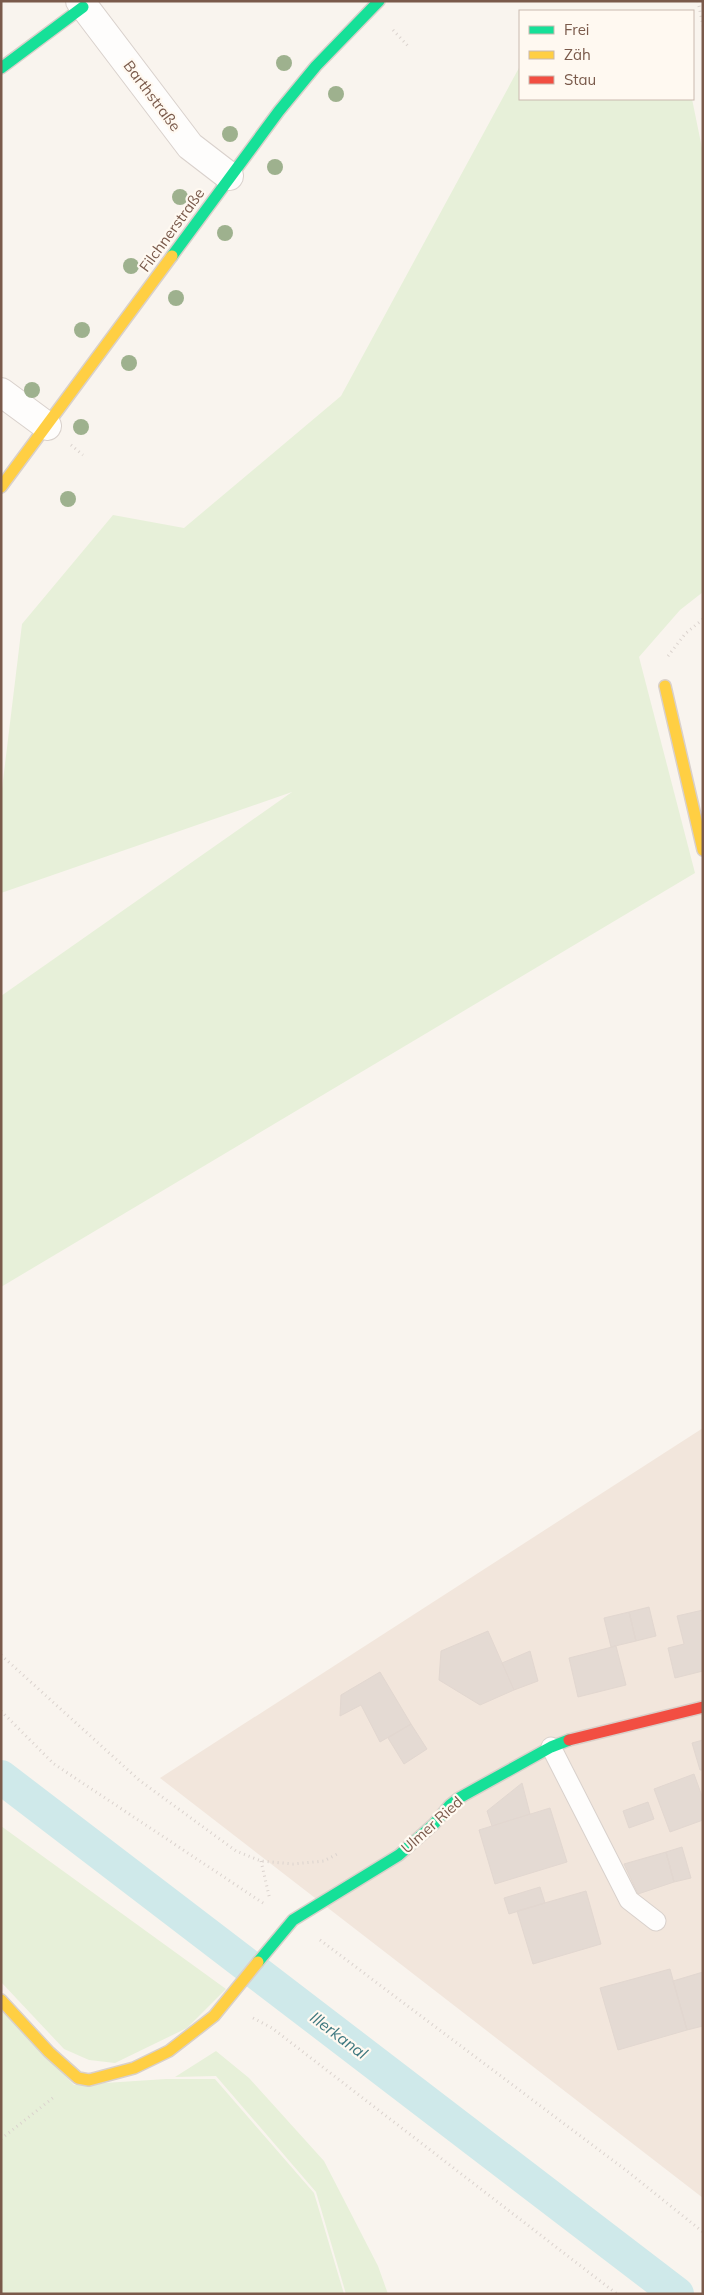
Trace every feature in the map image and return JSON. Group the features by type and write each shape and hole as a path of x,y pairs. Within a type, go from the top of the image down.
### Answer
{"street":[{"name":"Filchnerstraße","path":"1,487 230,176 316,66 379,1"},
{"name":"Barthstraße","path":"1,68 82,4 190,146 230,176"},
{"path":"1,392 47,426"},
{"path":"665,686 703,850"},
{"name":"Ulmer Ried","path":"78,2078 89,2080 134,2068 169,2051 214,2016 290,1923 399,1855 434,1824 450,1805 459,1798 551,1747 576,1738 703,1707"},
{"path":"1,2000 49,2052 78,2078"}],"lane":[{"path":"551,1747 628,1900 656,1921"}],"path":[{"path":"698,1 703,26"},
{"path":"665,686 664,672 670,651 685,634 703,619"},
{"path":"1,1655 139,1780 236,1851 262,1862 293,1864 324,1861 347,1848"},
{"path":"1,1711 54,1764 268,1906"},
{"path":"262,1862 273,1905"},
{"path":"290,1923 627,2171 703,2232"},
{"path":"227,2001 272,2028 617,2294"},
{"path":"1,2139 78,2078"}],"shaded area":[{"path":"703,1428 703,2198 160,1778"}],"green space":[{"path":"519,68 519,100 692,100 703,153 703,592 680,610 639,657 695,873 1,1287 1,996 292,792 1,893 1,797 22,624 113,515 184,528 341,396"},
{"path":"1,1826 226,1989 187,2028 115,2063 89,2060 64,2049 1,1982"},
{"path":"1,2008 74,2085 166,2079 215,2079 314,2193 344,2294 1,2294"},
{"path":"216,2051 249,2078 324,2161 378,2266 388,2294 346,2294 316,2192 216,2076 175,2077"}],"building":[{"path":"649,1607 656,1636 636,1641 629,1612"},
{"path":"703,1610 703,1671 675,1678 668,1648 684,1644 677,1616"},
{"path":"629,1612 636,1641 611,1647 604,1618"},
{"path":"488,1631 514,1690 480,1705 439,1680 441,1651"},
{"path":"616,1646 626,1685 578,1697 569,1658"},
{"path":"530,1651 538,1681 514,1690 502,1663"},
{"path":"380,1672 411,1724 380,1742 361,1705 340,1716 341,1695"},
{"path":"411,1724 427,1749 404,1764 388,1738"},
{"path":"703,1740 703,1770 700,1770 692,1743"},
{"path":"694,1774 703,1799 703,1820 670,1832 654,1789"},
{"path":"522,1783 530,1814 492,1826 487,1811"},
{"path":"648,1802 654,1819 629,1828 623,1811"},
{"path":"550,1808 567,1862 495,1884 479,1830"},
{"path":"682,1847 691,1878 674,1882 666,1852"},
{"path":"666,1852 674,1882 638,1894 624,1864"},
{"path":"540,1887 545,1903 509,1914 504,1898"},
{"path":"586,1891 601,1944 533,1964 517,1911"},
{"path":"670,1969 687,2030 618,2050 600,1988"},
{"path":"703,1972 703,2026 687,2030 673,1981"}],"waterway":[{"name":"Illerkanal","path":"1,1777 677,2294"}],"traffic: fast":[{"path":"172,256 279,111 316,66 379,1"},
{"path":"1,68 83,7"},
{"path":"258,1962 293,1920 399,1855 434,1824 450,1805 459,1798 551,1747 569,1740"}],"traffic: slow":[{"path":"1,487 172,256"},
{"path":"665,686 703,850"},
{"path":"1,2000 49,2052 78,2078 89,2080 134,2068 169,2051 214,2016 258,1962"}],"traffic: jam":[{"path":"569,1740 703,1707"}]}
